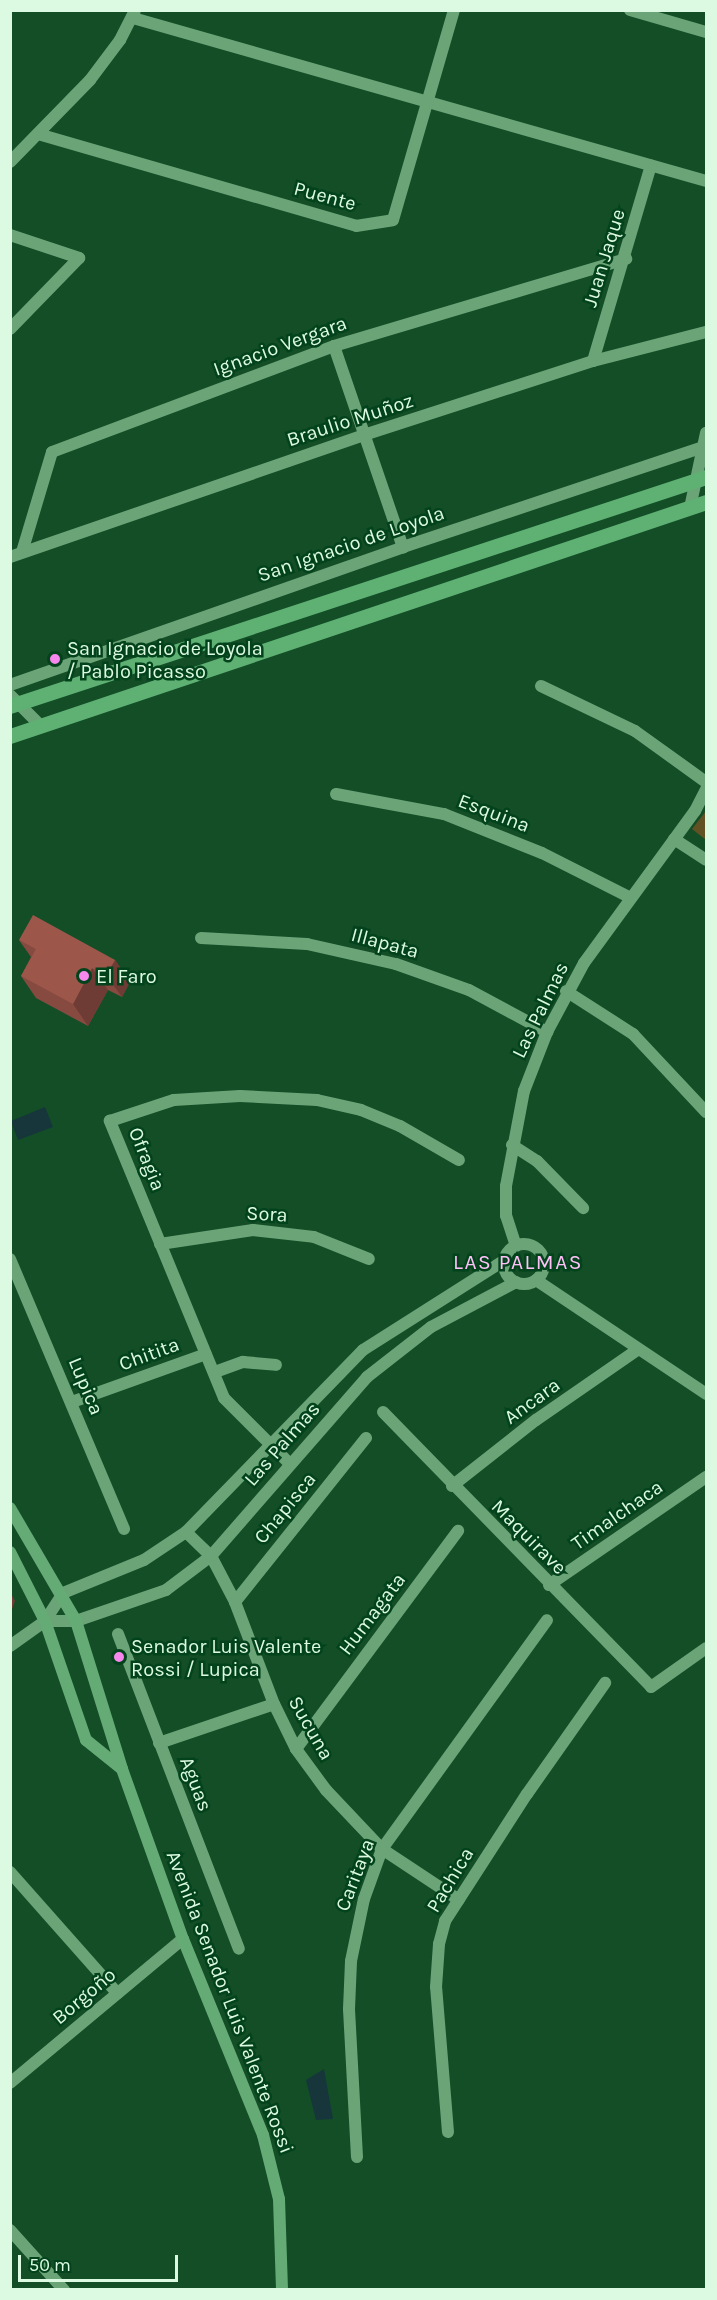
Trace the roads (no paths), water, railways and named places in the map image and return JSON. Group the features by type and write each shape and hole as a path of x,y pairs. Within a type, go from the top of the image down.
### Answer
{"main road":[{"path":"13,701 701,478"},
{"path":"10,736 706,502"},
{"name":"Avenida Senador Luis Valente Rossi","path":"10,1508 63,1593 76,1621 122,1769 183,1939 272,2166 282,2230 282,2289"},
{"path":"10,1552 45,1620 86,1740 122,1769"}],"street":[{"name":"Puente","path":"38,134 356,226 393,220 454,10"},
{"path":"630,10 706,32"},
{"path":"10,162 90,80 134,14 706,181"},
{"name":"Juan Jaque","path":"592,362 626,259 651,165"},
{"path":"10,235 78,258 10,329"},
{"name":"Ignacio Vergara","path":"16,555 52,452 334,346 626,259"},
{"name":"Braulio Muñoz","path":"16,555 367,434 592,362 706,332"},
{"path":"334,346 367,434 403,547"},
{"path":"690,507 701,478 706,433"},
{"name":"San Ignacio de Loyola","path":"10,686 403,547 705,447"},
{"path":"541,687 635,731 706,782"},
{"path":"13,701 40,725"},
{"name":"Las Palmas","path":"63,1593 144,1560 186,1532 363,1350 505,1260 516,1246 506,1216 512,1144 524,1091 547,1032 566,991 706,789"},
{"name":"Esquina","path":"336,794 444,814 543,853 629,897"},
{"path":"674,838 706,860"},
{"name":"Illapata","path":"201,938 307,944 396,964 469,990 547,1032"},
{"path":"566,991 633,1034 706,1112"},
{"name":"Ofragia","path":"290,1463 269,1445 224,1398 110,1120 174,1100 240,1096 317,1100 360,1110 390,1122 459,1160"},
{"path":"512,1144 537,1161 583,1208"},
{"name":"Sora","path":"160,1244 253,1230 314,1238 369,1259"},
{"path":"516,1246 530,1246 541,1254 544,1268 536,1281 706,1394"},
{"name":"Lupica","path":"10,1259 124,1529"},
{"path":"505,1260 506,1273 516,1282"},
{"name":"Las Palmas","path":"76,1621 166,1590 211,1556 367,1377 432,1327 516,1282 536,1281"},
{"name":"Ancara","path":"452,1486 536,1420 637,1350"},
{"name":"Chitita","path":"72,1402 206,1354"},
{"path":"215,1372 243,1362 276,1365"},
{"name":"Maquirave","path":"383,1412 452,1486 651,1687 706,1648"},
{"name":"Chapisca","path":"235,1602 366,1438"},
{"name":"Timalchaca","path":"549,1585 706,1477"},
{"name":"Humagata","path":"296,1749 458,1531"},
{"name":"Sucuna","path":"186,1532 211,1556 235,1602 274,1704 296,1749 326,1790 382,1849 459,1900"},
{"path":"10,1646 45,1620 63,1593"},
{"path":"45,1620 76,1621"},
{"name":"Caritaya","path":"357,2157 355,2061 349,2009 351,1961 356,1923 382,1849 547,1620"},
{"name":"Aguas","path":"118,1634 239,1949"},
{"name":"Pachica","path":"448,2132 436,1987 439,1944 446,1922 605,1683"},
{"path":"159,1743 274,1704"},
{"path":"10,1872 117,1994"},
{"name":"Borgoño","path":"10,2083 183,1939"},
{"path":"10,2230 64,2289"}],"water":[{"path":"45,1107 53,1127 18,1140 11,1121"},
{"path":"324,2069 333,2119 316,2120 306,2080"}],"place":[{"name":"San Ignacio de Loyola / Pablo Picasso","path":"55,659"},
{"name":"El Faro","path":"84,976"},
{"name":"Senador Luis Valente Rossi / Lupica","path":"119,1657"}],"district":[{"name":"LAS PALMAS","path":"518,1262"}]}
